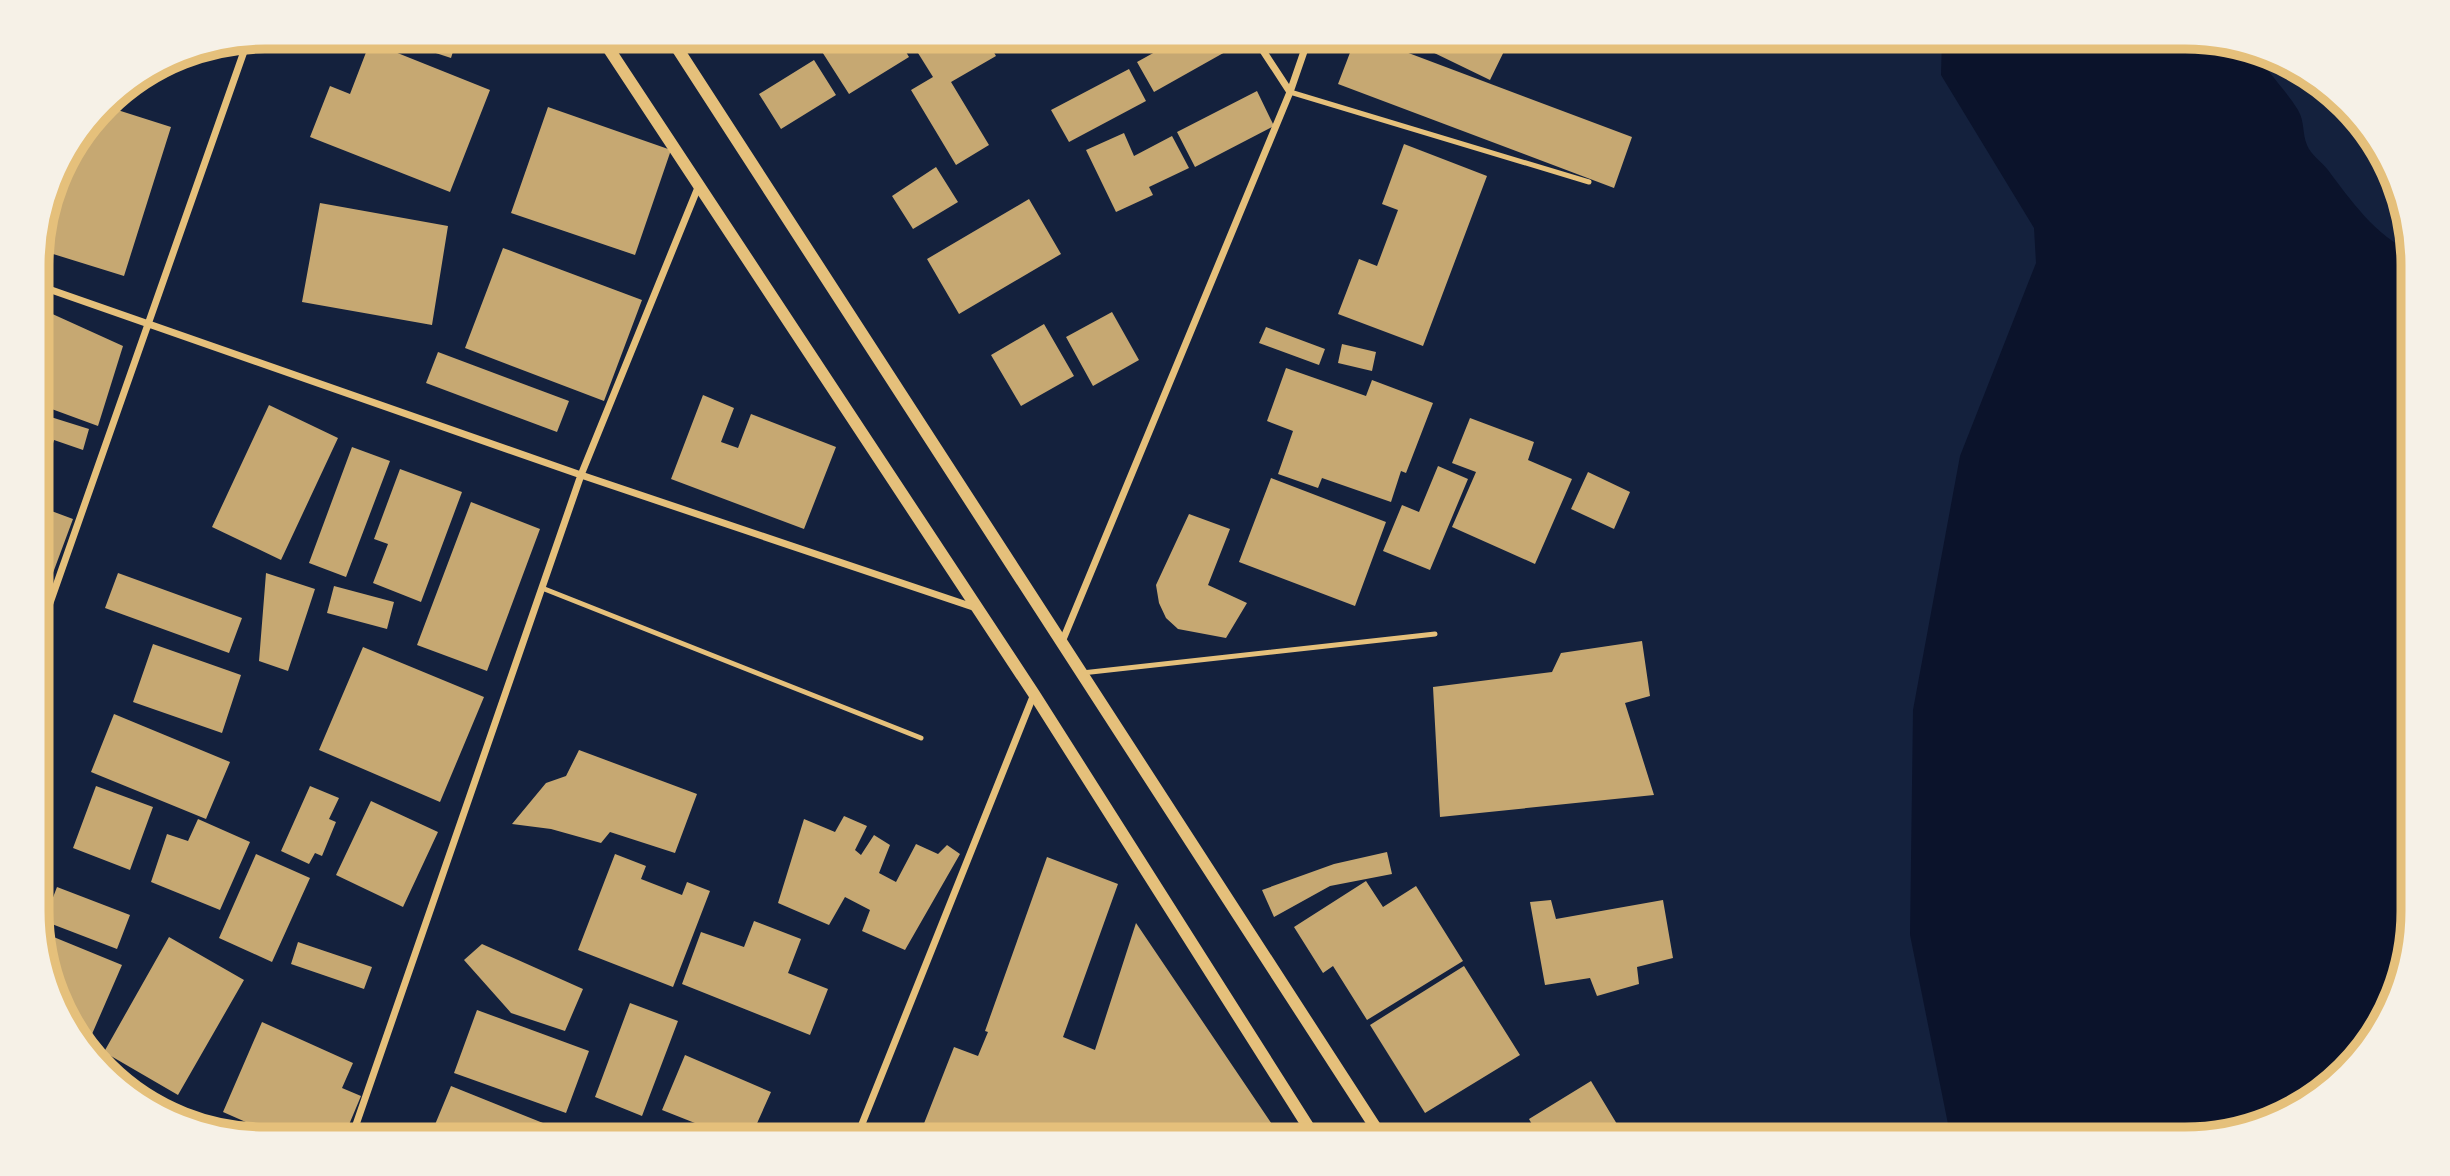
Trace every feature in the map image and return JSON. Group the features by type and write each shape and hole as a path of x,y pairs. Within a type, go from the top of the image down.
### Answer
{"street":[{"path":"609,49 1034,694 1308,1127"},
{"path":"678,49 1375,1127"},
{"path":"1262,49 1290,92"},
{"path":"1062,642 1306,49"},
{"path":"49,605 245,50"},
{"path":"355,1127 581,475 700,185"},
{"path":"49,289 581,475 976,609"},
{"path":"861,1127 1034,694"}],"lane":[{"path":"1290,92 1589,182"},
{"path":"542,588 921,737"},
{"path":"1082,673 1435,634"}],"water":[{"path":"1942,49 2200,49 2241,56 2263,63 2298,110 2305,141 2311,152 2375,227 2400,245 2401,911 2397,953 2385,994 2365,1031 2347,1054 2305,1091 2255,1116 2200,1127 1949,1127 1910,935 1913,710 1960,456 2036,263 2034,228 1941,75"}],"building":[{"path":"367,49 388,49 490,90 450,192 310,137 330,86 350,94"},
{"path":"424,49 454,49 451,58"},
{"path":"820,49 904,49 909,57 849,94"},
{"path":"916,49 992,49 996,56 951,82 989,145 956,165 911,90 933,77"},
{"path":"1160,49 1230,49 1154,92 1137,62"},
{"path":"1351,49 1398,49 1632,137 1614,188 1338,84"},
{"path":"1426,49 1505,49 1490,80"},
{"path":"814,60 836,95 781,129 759,94"},
{"path":"1129,69 1146,101 1069,142 1051,110"},
{"path":"1257,91 1274,126 1195,167 1177,132"},
{"path":"548,107 671,150 635,255 511,213"},
{"path":"115,109 171,127 124,276 49,253 56,209 65,182 85,145"},
{"path":"1124,133 1134,156 1172,136 1189,168 1149,187 1153,195 1116,212 1086,150"},
{"path":"1404,144 1487,176 1423,346 1338,314 1359,259 1377,266 1398,210 1382,204"},
{"path":"936,167 958,202 913,229 892,196"},
{"path":"1029,199 1061,254 959,314 927,259"},
{"path":"320,203 448,226 432,325 302,302"},
{"path":"503,248 642,300 604,401 465,348"},
{"path":"49,312 123,346 98,426 49,408"},
{"path":"1112,312 1139,360 1093,386 1066,337"},
{"path":"1044,324 1074,376 1021,406 991,355"},
{"path":"1266,327 1325,349 1319,365 1259,343"},
{"path":"1342,344 1376,352 1372,371 1338,363"},
{"path":"438,352 569,401 557,432 426,383"},
{"path":"1286,368 1366,396 1372,380 1433,403 1406,473 1401,471 1391,502 1322,478 1318,488 1278,474 1293,431 1267,421"},
{"path":"703,395 734,408 721,442 738,448 751,414 836,447 804,529 671,479"},
{"path":"269,405 338,438 281,560 212,527"},
{"path":"49,416 89,429 83,450 54,440 49,457"},
{"path":"1470,418 1534,442 1528,460 1572,479 1535,564 1452,527 1476,472 1452,463"},
{"path":"352,447 390,461 346,577 309,563"},
{"path":"1438,466 1468,479 1430,570 1383,551 1402,505 1419,512"},
{"path":"400,469 462,492 421,602 373,583 388,544 374,539"},
{"path":"1588,472 1630,492 1614,529 1571,509"},
{"path":"1271,478 1386,522 1355,606 1239,562"},
{"path":"471,502 540,529 487,671 417,645"},
{"path":"49,510 73,519 49,584"},
{"path":"1189,514 1230,529 1208,585 1247,603 1226,638 1178,629 1166,618 1159,603 1156,585"},
{"path":"118,573 242,618 229,653 105,608"},
{"path":"266,573 315,589 288,671 259,661"},
{"path":"334,586 394,602 387,629 327,613"},
{"path":"1642,641 1650,696 1625,703 1654,795 1440,817 1433,687 1552,672 1561,653"},
{"path":"153,644 241,675 222,733 133,702"},
{"path":"363,647 484,697 440,802 319,750"},
{"path":"114,714 230,762 206,819 91,772"},
{"path":"579,750 697,794 675,853 610,832 601,843 551,829 512,824 546,783 566,776"},
{"path":"96,786 153,807 130,870 73,848"},
{"path":"310,786 339,798 329,819 336,822 322,856 315,853 309,864 281,851"},
{"path":"371,801 438,832 403,907 336,875"},
{"path":"844,816 867,826 855,850 861,855 874,835 890,845 879,873 896,882 916,844 938,854 947,845 960,854 905,950 862,931 870,910 845,897 829,925 778,903 804,819 835,832"},
{"path":"198,819 250,842 220,910 151,882 167,834 188,841"},
{"path":"1387,852 1392,874 1330,886 1274,917 1262,890 1334,864"},
{"path":"256,854 310,878 272,962 219,938"},
{"path":"615,854 646,866 641,879 682,895 687,882 710,891 673,987 578,950"},
{"path":"1047,857 1118,884 1063,1037 1095,1050 1136,923 1274,1127 923,1126 954,1047 978,1056 988,1032 985,1031"},
{"path":"1366,881 1383,907 1416,886 1463,961 1367,1020 1333,966 1323,973 1294,927"},
{"path":"57,887 130,915 117,949 50,923 49,908"},
{"path":"1551,900 1556,919 1663,900 1673,958 1637,967 1639,984 1597,996 1590,978 1545,985 1530,902"},
{"path":"754,921 801,939 788,973 828,989 810,1035 682,984 701,932 744,947"},
{"path":"51,936 122,965 90,1038 65,994 56,967"},
{"path":"169,937 244,980 178,1095 104,1052"},
{"path":"298,942 372,967 364,989 291,964"},
{"path":"482,944 583,989 565,1031 511,1013 464,960"},
{"path":"1464,966 1520,1055 1425,1113 1370,1025"},
{"path":"630,1003 678,1021 642,1116 595,1097"},
{"path":"477,1010 589,1051 566,1113 454,1073"},
{"path":"262,1022 353,1063 342,1088 361,1096 348,1127 255,1126 223,1112"},
{"path":"685,1055 771,1092 755,1127 705,1127 662,1110"},
{"path":"1591,1081 1619,1127 1533,1127 1529,1119"},
{"path":"451,1086 553,1127 434,1127"}]}
